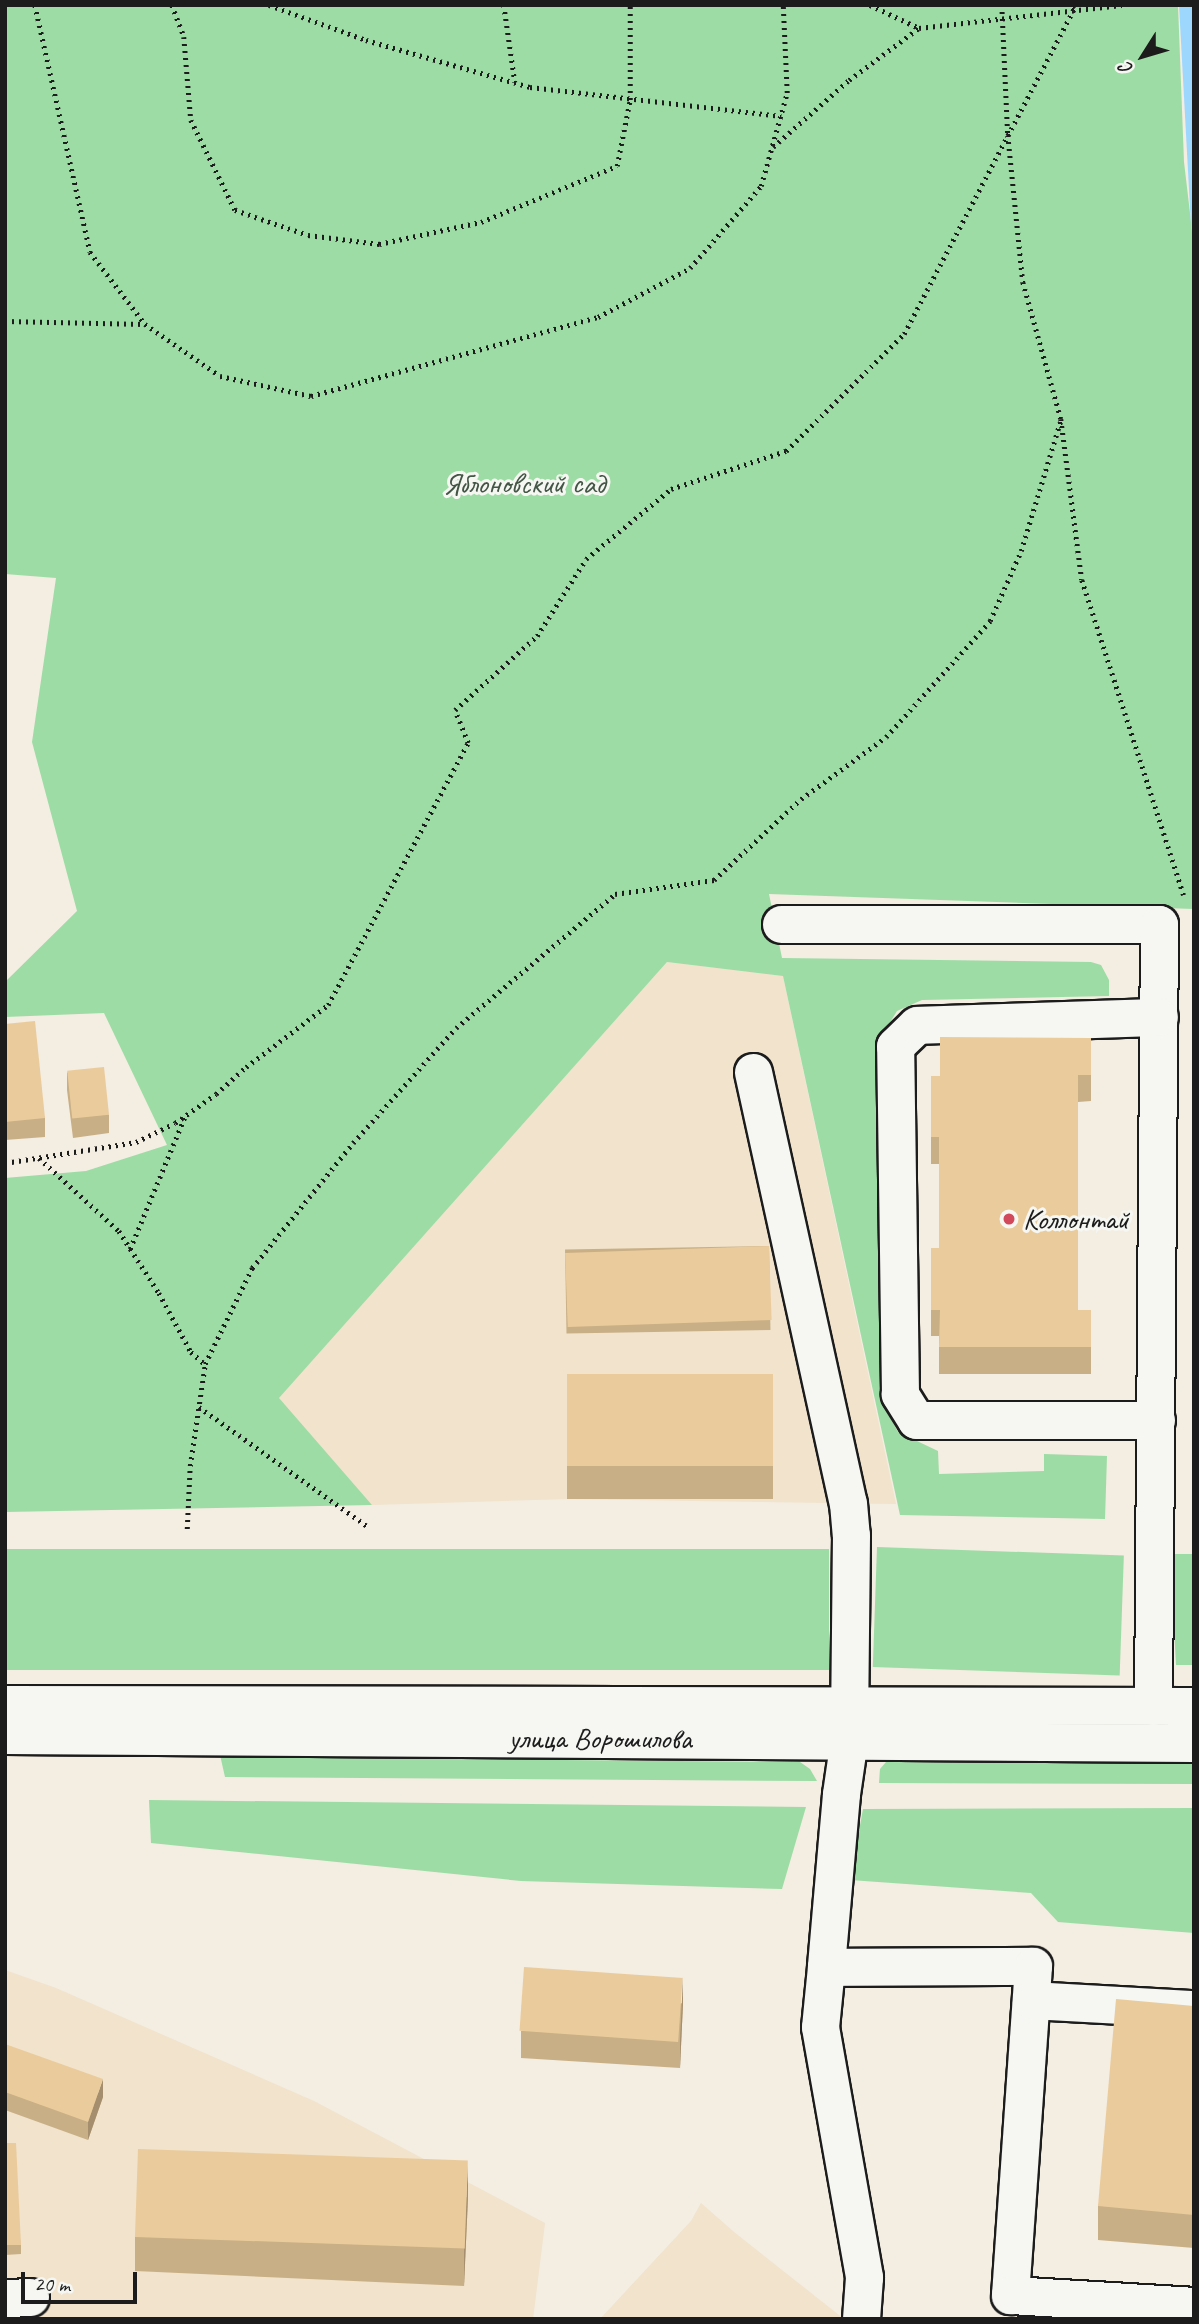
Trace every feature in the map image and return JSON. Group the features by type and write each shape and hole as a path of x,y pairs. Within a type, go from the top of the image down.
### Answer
{"street":[{"path":"781,924 1160,924 1153,1706"},
{"path":"1156,1420 916,1420 900,1394 895,1046 917,1026 1159,1017"},
{"path":"753,1072 848,1503 851,1535 849,1723 820,2027 864,2277 862,2319"},
{"name":"улица Ворошилова","path":"5,1704 849,1723 1194,1743"},
{"name":"улица Ворошилова","path":"5,1735 849,1723 1194,1706"},
{"path":"825,1967 1033,1966 1010,2295 1194,2306"},
{"path":"1031,2000 1194,2010"}],"path":[{"path":"34,5 90,252 145,324 220,376 311,396 598,317 690,268 761,186 787,93 783,5"},
{"path":"172,5 184,37 191,120 235,210 308,234 379,244 494,217 617,166 630,100 630,5"},
{"path":"269,5 366,40 515,82 630,100 781,117"},
{"path":"503,5 515,82"},
{"path":"870,5 919,28 1002,21 1072,7 1122,5"},
{"path":"1002,5 1008,135 1023,282 1061,419 1082,580 1188,906"},
{"path":"5,1163 136,1142 186,1115 328,1005 468,743 455,710 537,636 586,559 671,489 786,451 904,334 1072,7"},
{"path":"771,149 849,80 919,28"},
{"path":"5,321 145,324"},
{"path":"187,1529 190,1466 205,1364 252,1268 353,1143 456,1028 615,894 714,880 802,799 886,737 990,621 1021,551 1061,419"},
{"path":"130,1249 186,1115"},
{"path":"38,1157 119,1231 159,1293 191,1352 205,1364"},
{"path":"199,1407 370,1528"}],"shaded area":[{"path":"667,962 783,976 896,1504 567,1499 372,1505 278,1398"},
{"path":"5,1970 56,1988 314,2101 545,2223 533,2319 5,2319"},
{"path":"701,2203 844,2319 600,2319 691,2221"}],"green space":[{"name":"Яблоновский сад","path":"5,5 1178,5 1184,162 1194,247 1194,909 769,894 782,958 1091,962 1101,965 1109,980 1109,996 922,1000 897,1011 876,1045 880,1390 887,1412 898,1432 938,1451 939,1474 1044,1471 1044,1454 1107,1456 1105,1519 900,1515 783,976 667,962 279,1398 372,1505 5,1512 5,1178 86,1171 167,1145 104,1013 5,1017 5,982 77,911 32,742 56,578 5,574"},
{"path":"877,1547 1124,1556 1120,1676 873,1667"},
{"path":"5,1549 829,1549 829,1670 5,1670"},
{"path":"1170,1554 1194,1554 1194,1665 1176,1665"},
{"path":"226,1743 237,1744 238,1757 800,1762 810,1769 817,1781 225,1777 220,1755"},
{"path":"886,1762 1194,1764 1194,1784 879,1783 880,1769"},
{"path":"149,1800 806,1807 782,1889 521,1881 151,1843"},
{"path":"1194,1808 1194,1933 1058,1922 1031,1893 850,1880 863,1809"}],"water":[{"path":"1179,5 1194,5 1194,247 1191,226"}],"building":[{"path":"35,1021 45,1118 5,1122 5,1024"},
{"name":"Коллонтай","path":"940,1037 1091,1038 1091,1075 1078,1075 1078,1310 1091,1310 1091,1347 939,1347 940,1310 931,1310 931,1248 939,1248 939,1137 931,1137 931,1076 940,1076"},
{"path":"104,1067 109,1115 72,1119 67,1071"},
{"path":"769,1246 772,1320 568,1327 565,1253"},
{"path":"567,1374 773,1374 773,1466 567,1466"},
{"path":"524,1967 683,1978 678,2042 520,2031"},
{"path":"1116,1999 1194,2006 1194,2215 1098,2206"},
{"path":"5,2044 103,2079 88,2122 5,2092"},
{"path":"5,2143 16,2143 21,2245 5,2245"},
{"path":"138,2149 468,2161 465,2248 135,2237"}],"place":[{"name":"Коллонтай","path":"1009,1219"}]}
